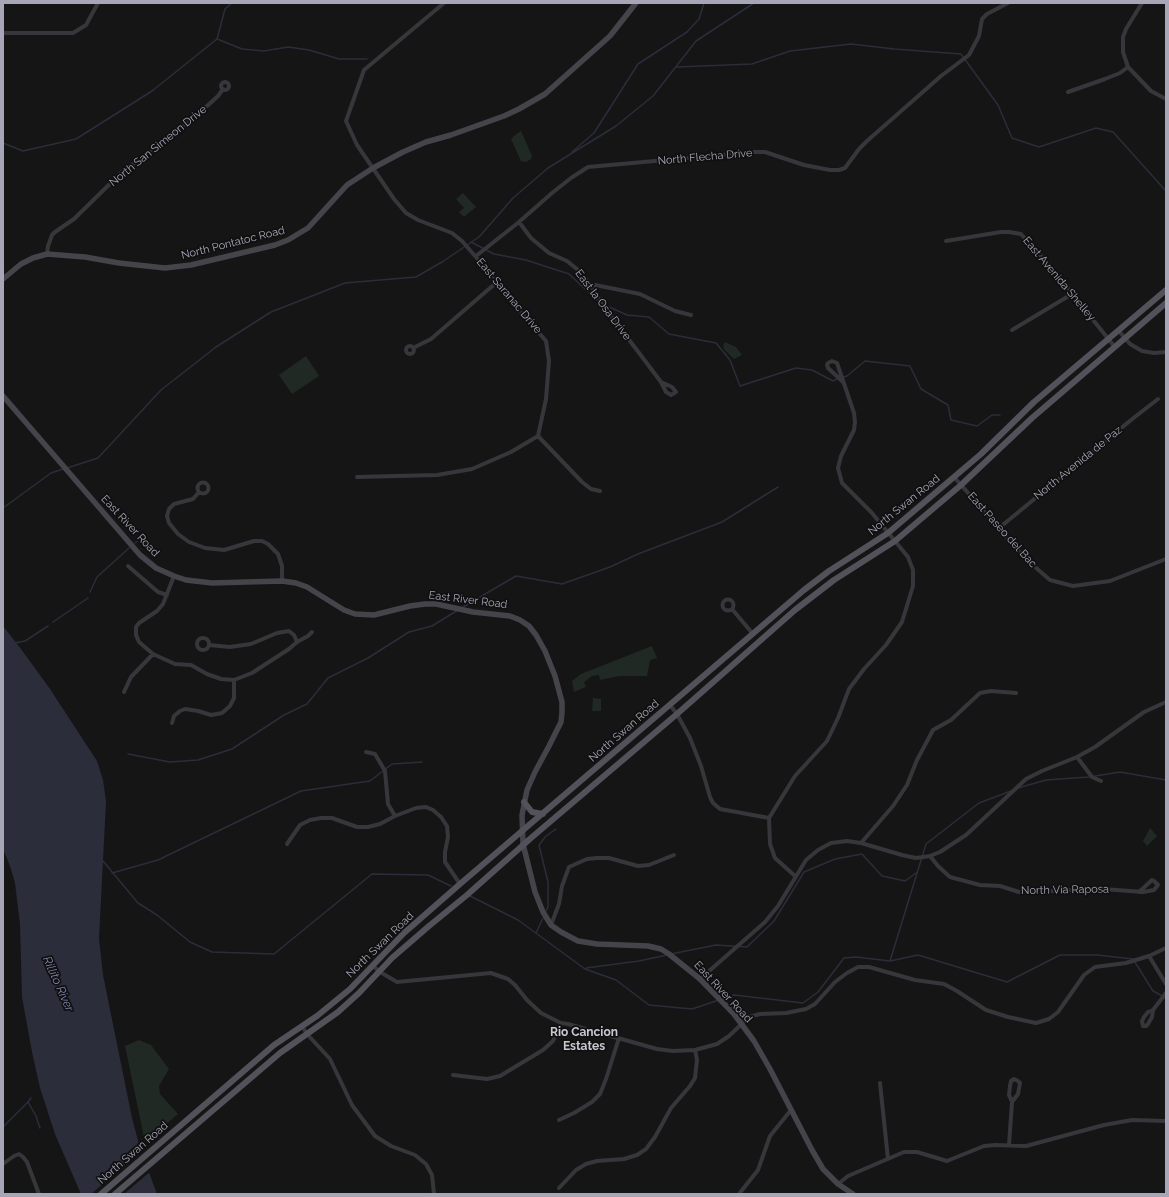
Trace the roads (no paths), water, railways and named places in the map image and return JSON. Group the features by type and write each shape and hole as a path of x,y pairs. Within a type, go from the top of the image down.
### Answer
{"main road":[{"name":"North Swan Road","path":"101,1194 274,1045 302,1026 350,989 404,934 460,884 819,578 888,533 954,477 981,454 1034,402 1166,290"},
{"name":"North Swan Road","path":"115,1194 280,1053 338,1012 359,994 392,958 523,844 677,714 795,610 834,580 895,541 961,485 1032,418 1114,346 1166,303"},
{"path":"524,802 532,812 543,814"}],"street":[{"path":"3,33 72,33 86,25 98,3"},
{"name":"East Saranac Drive","path":"444,3 364,70 346,121 357,144 394,199 406,213 418,220 452,233 462,241 476,256 516,307 546,340 549,361 546,399 538,436"},
{"name":"North Pontatoc Road","path":"3,279 21,264 33,258 47,254 85,257 119,263 165,268 192,265 275,245 288,240 305,231 348,186 373,168 426,142 451,135 504,116 545,94 610,36 636,3"},
{"name":"North Flecha Drive","path":"476,256 519,222 552,192 570,178 588,167 765,152 804,165 830,170 845,168 862,146 941,76 968,55 979,36 982,20 987,14 1008,3"},
{"path":"1142,3 1123,37 1123,52 1128,67 1151,91 1166,99"},
{"path":"1068,92 1120,73 1128,67"},
{"name":"North San Simeon Drive","path":"47,254 48,246 55,232 74,219 125,169 148,155 153,149 195,117 218,96 223,89"},
{"name":"East la Osa Drive","path":"519,222 531,238 549,253 567,261 578,270 590,284 606,309 661,382"},
{"name":"East Avenida Shelley","path":"946,241 1001,232 1021,234 1114,346"},
{"path":"413,348 431,339 497,282"},
{"path":"590,284 640,294 675,311 691,315"},
{"path":"1012,330 1072,294"},
{"path":"1118,330 1130,344 1142,351 1154,353 1166,352"},
{"path":"796,876 775,858 770,844 769,818 795,776 827,741 849,689 864,669 886,645 902,622 913,586 914,570 908,557 872,513 842,483 838,468 841,456 854,430 854,413 837,363 832,361 828,363 828,368 843,382"},
{"name":"East River Road","path":"3,396 140,555 156,568 174,576 186,580 212,583 282,582 296,584 307,587 344,610 355,614 374,615 410,606 436,604 473,612 510,616 529,626 545,651 555,676 560,693 562,712 560,722 535,772 524,802 521,823 523,844 535,892 543,912 551,925 578,941 597,944 648,946 661,949 700,979 742,1025 761,1053 823,1169 838,1184 853,1194"},
{"name":"North Avenida de Paz","path":"999,528 1131,420 1158,400"},
{"path":"357,477 438,475 472,469 511,452 538,436 582,482 592,489 600,491"},
{"name":"East Paseo del Bac","path":"954,477 1027,560 1050,580 1073,586 1110,581 1166,559"},
{"path":"199,492 193,499 174,504 169,509 167,516 169,522 178,534 189,542 205,548 224,550 254,541 262,541 268,544 278,554 282,582"},
{"path":"128,566 158,592 167,596"},
{"path":"174,576 163,604 157,611 139,623 136,627 136,635 139,642 153,654 174,664 191,665 220,679 234,680 252,673 312,632"},
{"path":"732,609 753,634"},
{"path":"209,645 230,647 251,644 277,633 289,631 294,635 296,642"},
{"path":"124,692 131,678 153,654"},
{"path":"172,723 174,716 185,709 211,715 222,713 230,706 234,698 234,680"},
{"path":"860,843 893,806 907,785 917,760 933,730 951,720 980,693 991,691 1016,693"},
{"path":"700,979 764,922 778,906 806,860 818,850 830,843 847,841 916,858 930,856 951,846 966,835 1024,781 1042,771 1077,757 1095,747 1144,712 1166,702"},
{"path":"670,705 677,714 693,745 713,803 720,809 769,818"},
{"path":"366,752 375,754 385,771 388,804 395,816"},
{"path":"1077,757 1092,777 1101,781"},
{"path":"287,844 300,825 310,820 332,818 357,827 368,827 380,824 395,816 416,808 426,807 433,810 441,817 446,826 448,836 445,862 460,884"},
{"path":"551,925 559,904 562,886 569,867 587,859 597,858 609,858 638,866 650,865 674,855"},
{"name":"North Via Raposa","path":"930,856 950,877 980,885 1000,886 1019,892 1103,889 1139,892"},
{"path":"372,965 380,972 397,982 491,974 508,979 541,1013 561,1023 666,1051 695,1050 712,1046 724,1040 750,1017 760,1014 786,1013 806,1009 815,1004 835,982 858,967 868,967 915,980 944,984 957,990 969,1000 986,1010 1008,1017 1036,1023 1049,1019 1058,1012 1084,975 1096,966 1126,963 1149,956 1166,948"},
{"path":"1149,956 1166,984"},
{"path":"1153,1010 1166,993"},
{"path":"453,1076 487,1079 500,1076 543,1050 553,1041 561,1023"},
{"path":"302,1026 307,1034 330,1059 352,1105 375,1136 391,1146 415,1156 426,1164 432,1175 434,1194"},
{"path":"559,1120 592,1102 600,1094 619,1038"},
{"path":"559,1188 576,1170 586,1164 597,1161 624,1159 636,1155 646,1148 655,1137 671,1108 690,1086 694,1078 697,1060 695,1050"},
{"path":"1009,1145 1012,1102 1009,1095 1011,1081 1014,1079 1020,1083 1018,1094 1012,1102"},
{"path":"880,1083 888,1159"},
{"path":"739,1194 758,1170 770,1136 791,1110"},
{"path":"838,1184 848,1176 904,1152 918,1152 947,1161 984,1146 1026,1146 1104,1125 1132,1120 1166,1121"},
{"path":"3,1164 11,1157 19,1154 23,1156 27,1162 39,1194"}],"water":[{"name":"Rillito River","path":"3,626 50,689 97,761 103,780 106,801 99,939 103,975 132,1118 140,1148 157,1194 81,1194 55,1134 40,1088 22,997 20,924 15,883 3,849"}],"waterway":[{"path":"3,143 23,151 76,139 152,91 217,39 225,9 232,3"},
{"path":"572,152 594,133 638,64 687,32 699,19 704,3"},
{"path":"67,468 98,458 161,390 216,347 271,312 345,283 416,277 442,262 479,237 513,198 548,168 616,126 653,96 696,41 754,3"},
{"path":"217,39 242,49 264,51 288,47 309,50 339,59 367,59"},
{"path":"676,67 752,64 790,51 851,44 961,54 998,105 1012,138 1039,147 1096,128 1113,132 1166,191"},
{"path":"471,242 494,254 526,260 569,274 598,301"},
{"path":"605,305 627,315 649,317 669,334 716,343 730,360 740,386 796,368 812,370 833,381 837,379"},
{"path":"843,377 847,376 865,361 910,366 921,389 948,405 951,420 977,426 992,415 1000,415"},
{"path":"3,508 51,473 63,469"},
{"path":"463,607 516,576 562,584 610,567 638,554 722,522 778,487"},
{"path":"135,543 145,535"},
{"path":"90,592 97,577 129,548"},
{"path":"53,622 88,598"},
{"path":"128,754 170,762 198,760 232,749 284,715 307,704 328,678 368,658 409,632 432,626 458,610"},
{"path":"14,643 25,641 48,626"},
{"path":"112,873 158,860 301,791 370,781 392,764 422,762"},
{"path":"1018,788 1046,780 1089,777 1120,772 1166,780"},
{"path":"722,999 734,995 803,1003 818,992 844,958 856,957 890,961 926,844 979,803 1011,791"},
{"path":"546,911 548,907 548,882 539,845 546,836 556,829"},
{"path":"671,954 716,945 747,947 774,921 804,872 835,859 862,854 882,876 905,881 916,873"},
{"path":"103,861 138,903 157,915 190,942 212,952 274,954 372,874 428,875 451,886"},
{"path":"470,896 518,920 585,969 616,980 649,1005 692,1009 719,1000"},
{"path":"536,933 543,918"},
{"path":"586,968 639,961 667,955"},
{"path":"890,961 918,955 1007,982 1060,955 1097,955 1133,959 1153,991 1166,998"},
{"path":"31,1098 28,1102 36,1116 40,1128"},
{"path":"3,1127 28,1102"}],"district":[{"name":"Rio Cancion Estates","path":"584,1039"}]}
